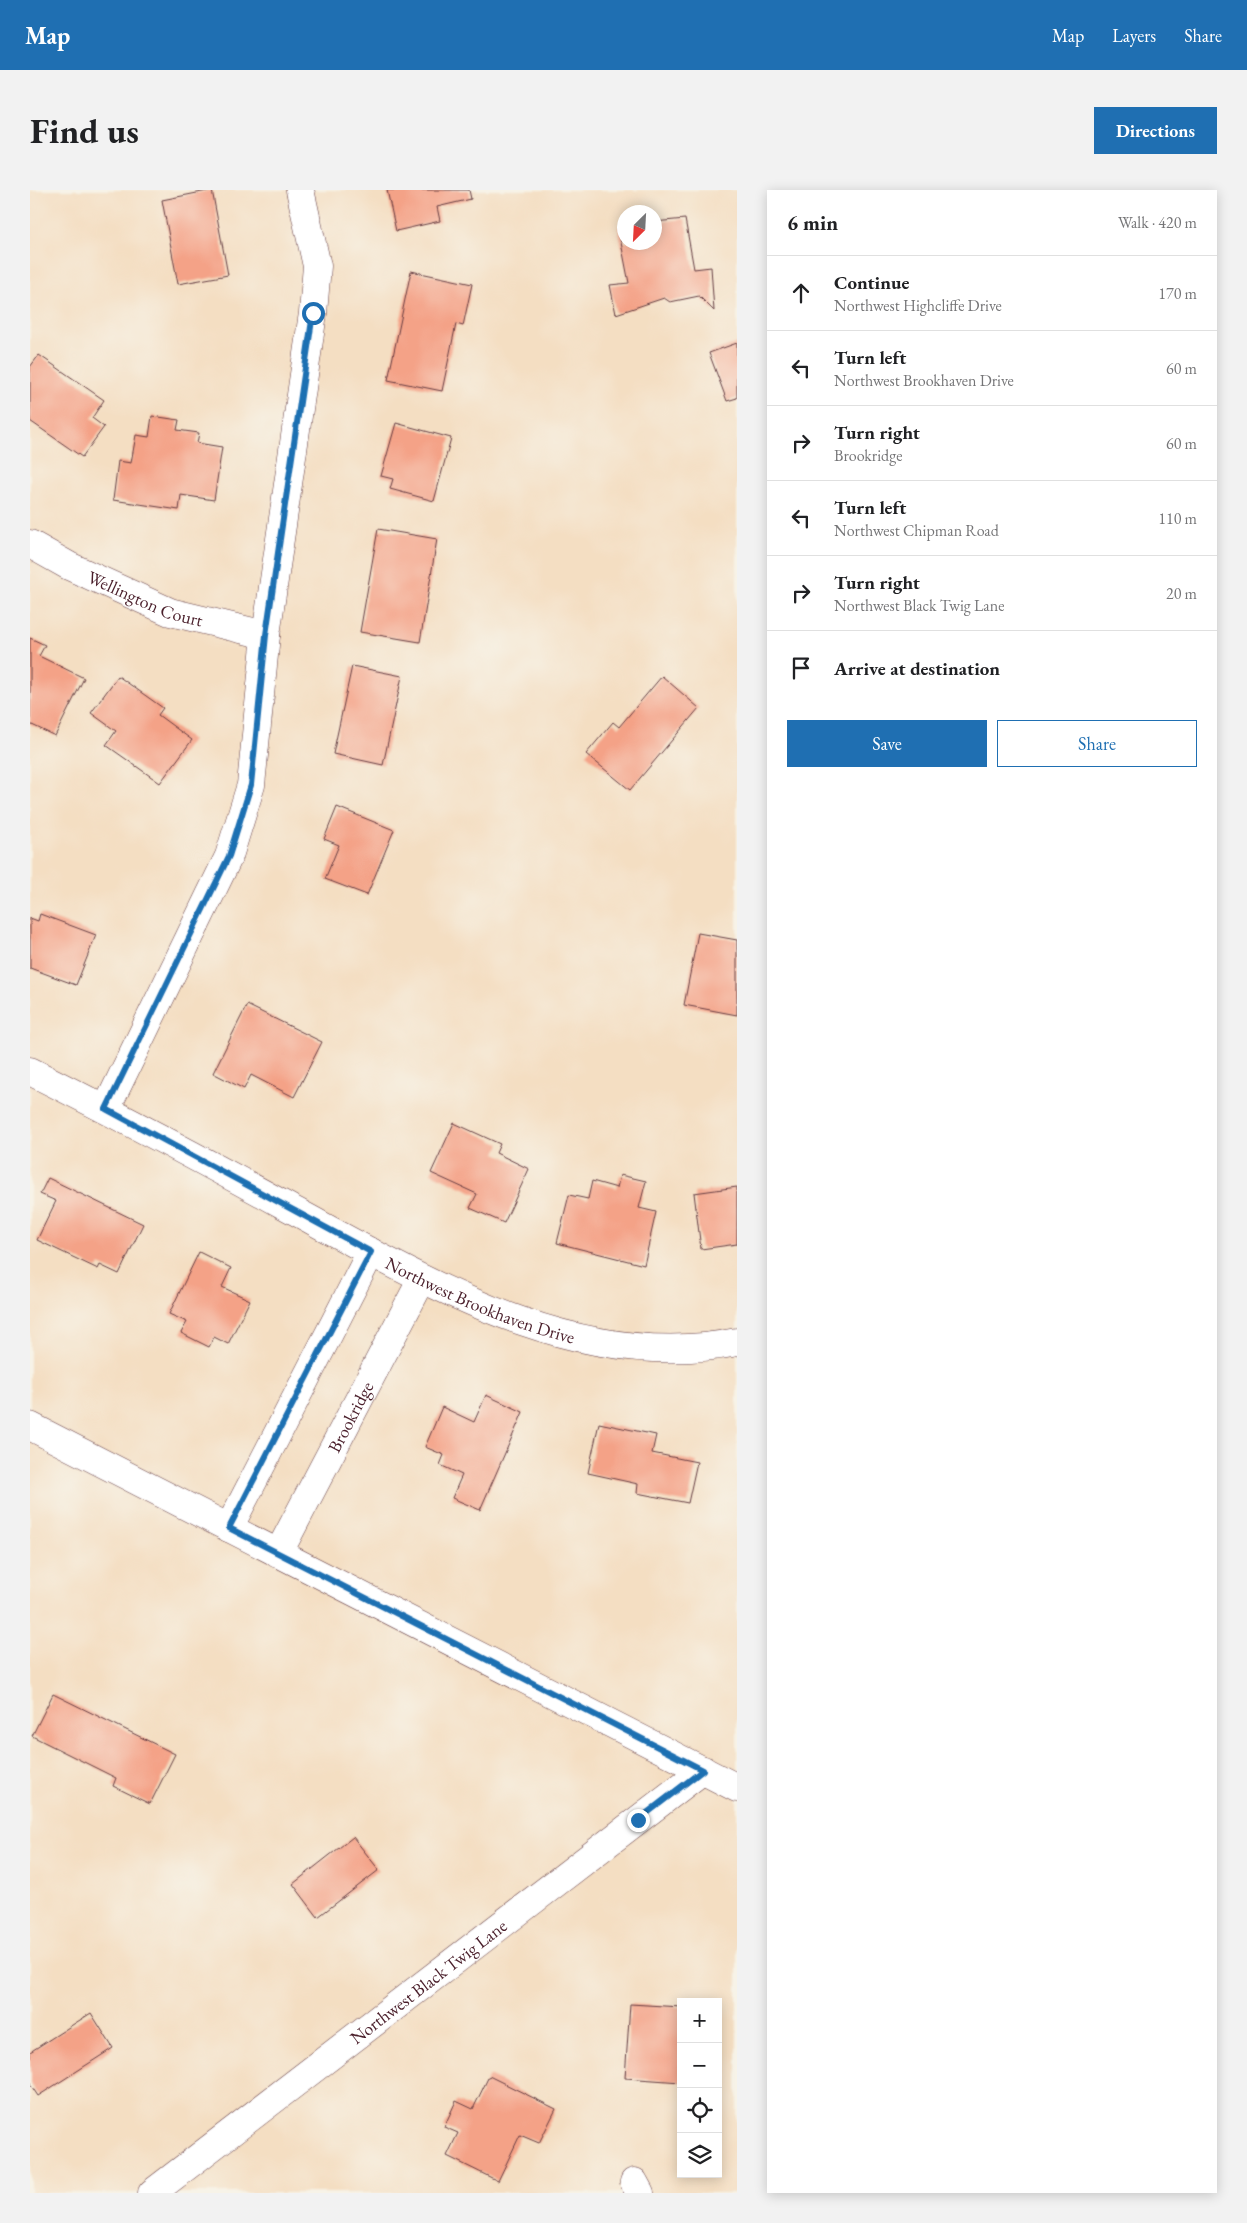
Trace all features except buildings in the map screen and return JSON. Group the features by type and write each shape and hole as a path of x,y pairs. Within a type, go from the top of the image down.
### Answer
{"street":[{"path":"106,1109 229,856 251,785 266,635 313,313 317,266 300,190"},
{"name":"Wellington Court","path":"30,544 69,566 170,612 266,635"},
{"name":"Northwest Brookhaven Drive","path":"30,1071 106,1109 422,1279 553,1332 605,1343 652,1348 707,1348 737,1342"},
{"path":"229,1528 371,1252"},
{"name":"Brookridge","path":"278,1554 422,1279"},
{"path":"30,1426 737,1788"},
{"name":"Northwest Black Twig Lane","path":"152,2193 703,1770"}],"route":[{"path":"313,313 266,635 251,785 229,856 106,1109 371,1252 229,1528 703,1770 638,1820"}]}
